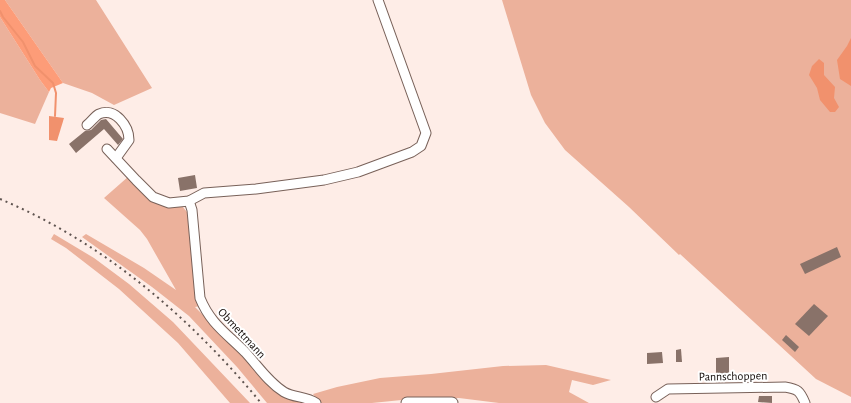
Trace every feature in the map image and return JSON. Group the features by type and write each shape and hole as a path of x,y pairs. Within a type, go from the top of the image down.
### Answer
{"main road":[{"path":"407,403 452,403"}],"street":[{"path":"108,149 153,197 169,203 189,201 204,193 263,188 324,180 358,172 406,155 421,146 426,133 378,0"},
{"path":"87,125 100,114 113,114 122,121 128,131 129,140 116,158"},
{"name":"Obmettmann","path":"189,201 192,210 200,298 205,310 213,322 245,353 277,388 286,393 311,399 316,403"},
{"name":"Pannschoppen","path":"656,397 668,389 785,387 795,389 800,393 805,403"}],"shaded area":[{"path":"0,0 5,0 63,83 51,88 49,92 0,17"},
{"path":"5,0 96,0 152,88 114,105 92,93 63,83"},
{"path":"502,0 851,0 851,397 816,379 565,150 545,123 531,95"},
{"path":"0,17 49,92 35,124 0,113"},
{"path":"851,38 851,86 840,79 837,60"},
{"path":"819,59 824,63 824,75 835,87 834,98 839,107 835,112 830,112 820,100 817,88 809,75 812,66"},
{"path":"49,116 64,118 57,141 49,140"},
{"path":"129,176 139,188 175,205 182,206 187,212 200,306 195,307 246,358 265,382 281,396 306,403 267,403 237,367 189,316 152,287 82,237 86,234 144,268 176,290 147,239 140,230 104,198"},
{"path":"54,234 94,258 129,284 173,322 250,403 230,403 178,343 119,289 66,248 51,239"},
{"path":"546,365 611,380 593,385 572,380 569,392 589,403 499,403 459,398 421,398 372,403 320,403 313,394 337,387 380,378 503,366"}],"building":[{"path":"106,119 123,139 118,145 104,129 76,153 69,144 85,131 91,130 101,120"},
{"path":"195,175 197,188 180,191 178,178"},
{"path":"837,247 841,257 805,274 800,264"},
{"path":"814,304 828,316 809,336 795,324"},
{"path":"786,335 799,347 795,352 782,340"},
{"path":"681,349 682,362 676,362 676,350"},
{"path":"662,352 663,363 647,364 647,353"},
{"path":"729,357 729,378 716,378 716,358"},
{"path":"759,396 772,396 772,403 758,402"}],"waterway":[{"path":"0,11 23,42 35,66 53,83 56,93 55,116"}],"railway":[{"path":"0,199 38,217 74,237 143,285 175,312 205,341 261,403"}]}
